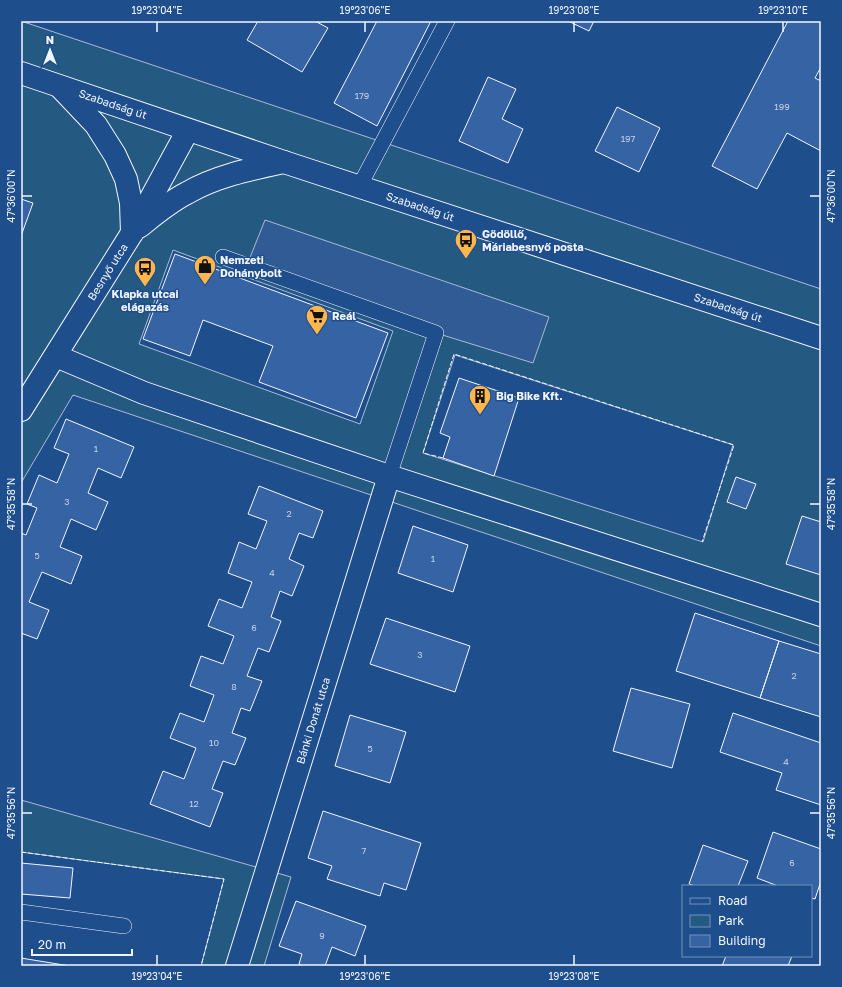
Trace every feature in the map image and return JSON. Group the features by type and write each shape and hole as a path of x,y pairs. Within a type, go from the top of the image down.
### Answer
{"street":[{"name":"Szabadság út","path":"21,73 359,187 821,338"},
{"path":"60,87 96,125 115,155 126,180 130,203 132,233"},
{"name":"Besnyő utca","path":"21,410 132,233 188,130"},
{"path":"132,233 166,206 187,192 240,172 284,162"},
{"path":"56,356 144,393 390,476 821,615"},
{"name":"Bánki Donát utca","path":"237,966 390,476"}],"lane":[{"path":"359,187 447,21"},
{"path":"223,257 436,333 390,476"},
{"path":"21,912 124,926"}],"green space":[{"path":"21,21 821,289 821,646 73,395 21,483","holes":["173,250 393,331 360,424 139,344","455,355 733,445 703,542 423,453"]},
{"path":"21,800 291,877 264,966 201,966 224,879 21,852"}],"shaded area":[{"path":"265,220 549,317 533,363 436,333 247,265"}],"building":[{"path":"258,21 315,21 328,28 302,72 247,40"},
{"path":"377,21 431,21 377,126 334,103"},
{"path":"568,21 594,21 589,31"},
{"path":"788,21 821,21 821,67 815,78 821,81 821,151 787,133 757,189 712,166"},
{"path":"488,77 516,89 502,119 523,129 508,163 459,141"},
{"path":"617,107 660,128 639,172 595,151"},
{"path":"21,199 33,203 21,236"},
{"name":"Reál","path":"175,254 388,333 356,418 259,382 273,346 203,320 190,356 143,339"},
{"name":"Big Bike Kft.","path":"459,378 519,398 494,476 443,458 450,437 440,433"},
{"path":"66,419 134,447 121,478 98,468 88,493 108,502 96,530 71,519 60,547 82,556 71,584 42,572 29,602 49,610 37,639 21,633 21,533 26,535 37,508 27,504 39,475 57,483 69,454 54,448"},
{"path":"736,477 756,484 746,509 727,502"},
{"path":"259,486 323,511 313,538 299,533 289,559 304,566 292,596 280,591 271,617 281,621 269,652 258,648 247,676 262,681 250,711 241,708 232,733 246,738 235,765 223,761 212,789 223,793 210,827 150,804 163,771 184,779 196,748 170,738 180,713 204,722 214,695 190,686 201,656 223,664 234,636 208,626 219,599 242,608 252,582 228,573 239,542 256,549 267,521 248,514"},
{"path":"802,516 821,522 821,575 786,564"},
{"path":"413,526 468,545 453,592 398,573"},
{"path":"695,613 779,641 760,698 676,671"},
{"path":"386,618 470,646 455,692 370,664"},
{"path":"779,641 821,654 821,717 760,698"},
{"path":"631,688 690,704 672,768 613,751"},
{"path":"733,713 821,743 821,805 776,790 782,773 720,752"},
{"path":"350,715 406,732 390,783 335,766"},
{"path":"323,811 421,843 406,890 384,883 380,896 327,879 332,866 308,858"},
{"path":"773,832 821,849 821,881 815,899 812,898 812,885 775,885 757,878"},
{"path":"703,845 748,861 738,885 689,884"},
{"path":"21,863 73,868 70,898 21,894"},
{"path":"296,901 366,926 355,956 332,947 325,966 303,966 299,964 302,954 279,946"},
{"path":"726,957 792,957 788,966 722,966"},
{"path":"21,958 70,966 21,966"}],"fence":[{"path":"443,458 423,453 454,354 734,445 702,542"},
{"path":"21,852 224,879 201,966"}],"place":[{"name":"Gödöllő, Máriabesnyő posta","path":"466,260"},
{"name":"Nemzeti Dohánybolt","path":"205,286"},
{"name":"Klapka utcai elágazás","path":"145,288"},
{"name":"Reál","path":"317,336"},
{"name":"Big Bike Kft.","path":"480,416"}]}
